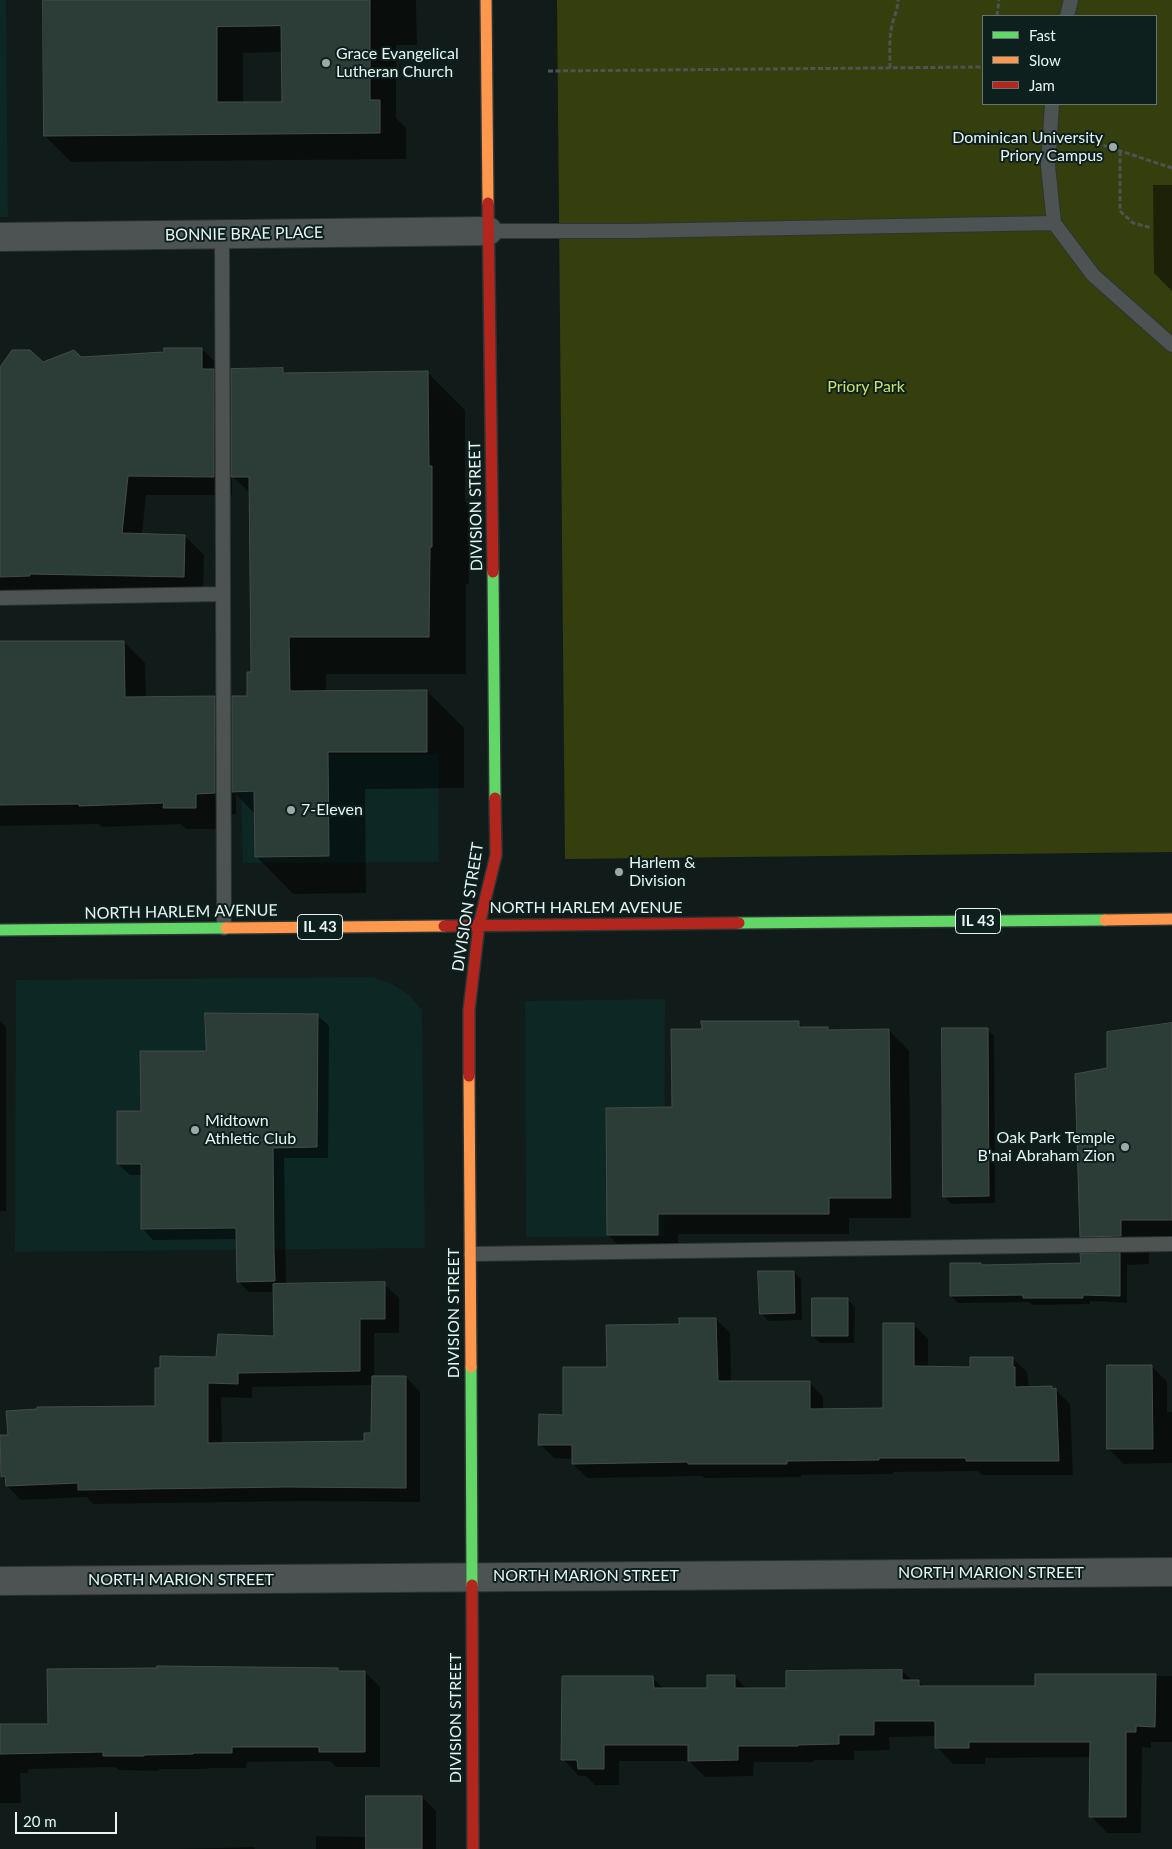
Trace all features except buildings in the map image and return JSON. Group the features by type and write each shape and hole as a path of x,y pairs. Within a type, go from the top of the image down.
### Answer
{"street":[{"name":"DIVISION STREET","path":"473,1849 469,1010 479,925 496,854 486,0"},
{"name":"BONNIE BRAE PLACE","path":"0,237 488,231"},
{"name":"NORTH HARLEM AVENUE","path":"0,930 1172,919"},
{"name":"NORTH MARION STREET","path":"0,1581 1172,1572"}],"lane":[{"path":"1067,15 1072,0"},
{"path":"1052,105 1048,166 1054,223 1093,275 1172,345"},
{"path":"488,231 1054,223"},
{"path":"222,235 224,928"},
{"path":"0,598 223,594"},
{"path":"471,1254 1172,1244"}],"path":[{"path":"890,68 890,32 894,14 898,8 898,0"},
{"path":"997,15 999,0"},
{"path":"548,71 982,67"},
{"path":"1050,128 1172,168"},
{"path":"1120,151 1120,211 1133,223 1152,228"}],"shaded area":[{"path":"0,0 6,0 8,217 0,217"},
{"path":"438,754 439,862 243,863 240,755"},
{"path":"372,977 390,983 409,995 422,1010 425,1248 15,1252 16,980"},
{"path":"665,999 664,1236 526,1237 525,1001"}],"green space":[{"name":"Priory Park","path":"557,0 1172,0 1172,852 565,859"}],"traffic: fast":[{"path":"493,572 495,798"},
{"path":"739,923 1105,920"},
{"path":"0,930 226,928"},
{"path":"471,1367 472,1585"}],"traffic: slow":[{"path":"486,0 488,203"},
{"path":"1105,920 1172,919"},
{"path":"226,928 444,926"},
{"path":"469,1076 471,1367"}],"traffic: jam":[{"path":"488,203 493,572"},
{"path":"469,1076 469,1010 479,925 496,855 495,798"},
{"path":"444,926 739,923"},
{"path":"472,1585 473,1849"}],"place":[{"name":"Grace Evangelical Lutheran Church","path":"326,63"},
{"name":"Dominican University Priory Campus","path":"1113,147"},
{"name":"7-Eleven","path":"291,810"},
{"name":"Harlem & Division","path":"619,872"},
{"name":"Midtown Athletic Club","path":"195,1130"},
{"name":"Oak Park Temple B'nai Abraham Zion","path":"1125,1147"}]}
